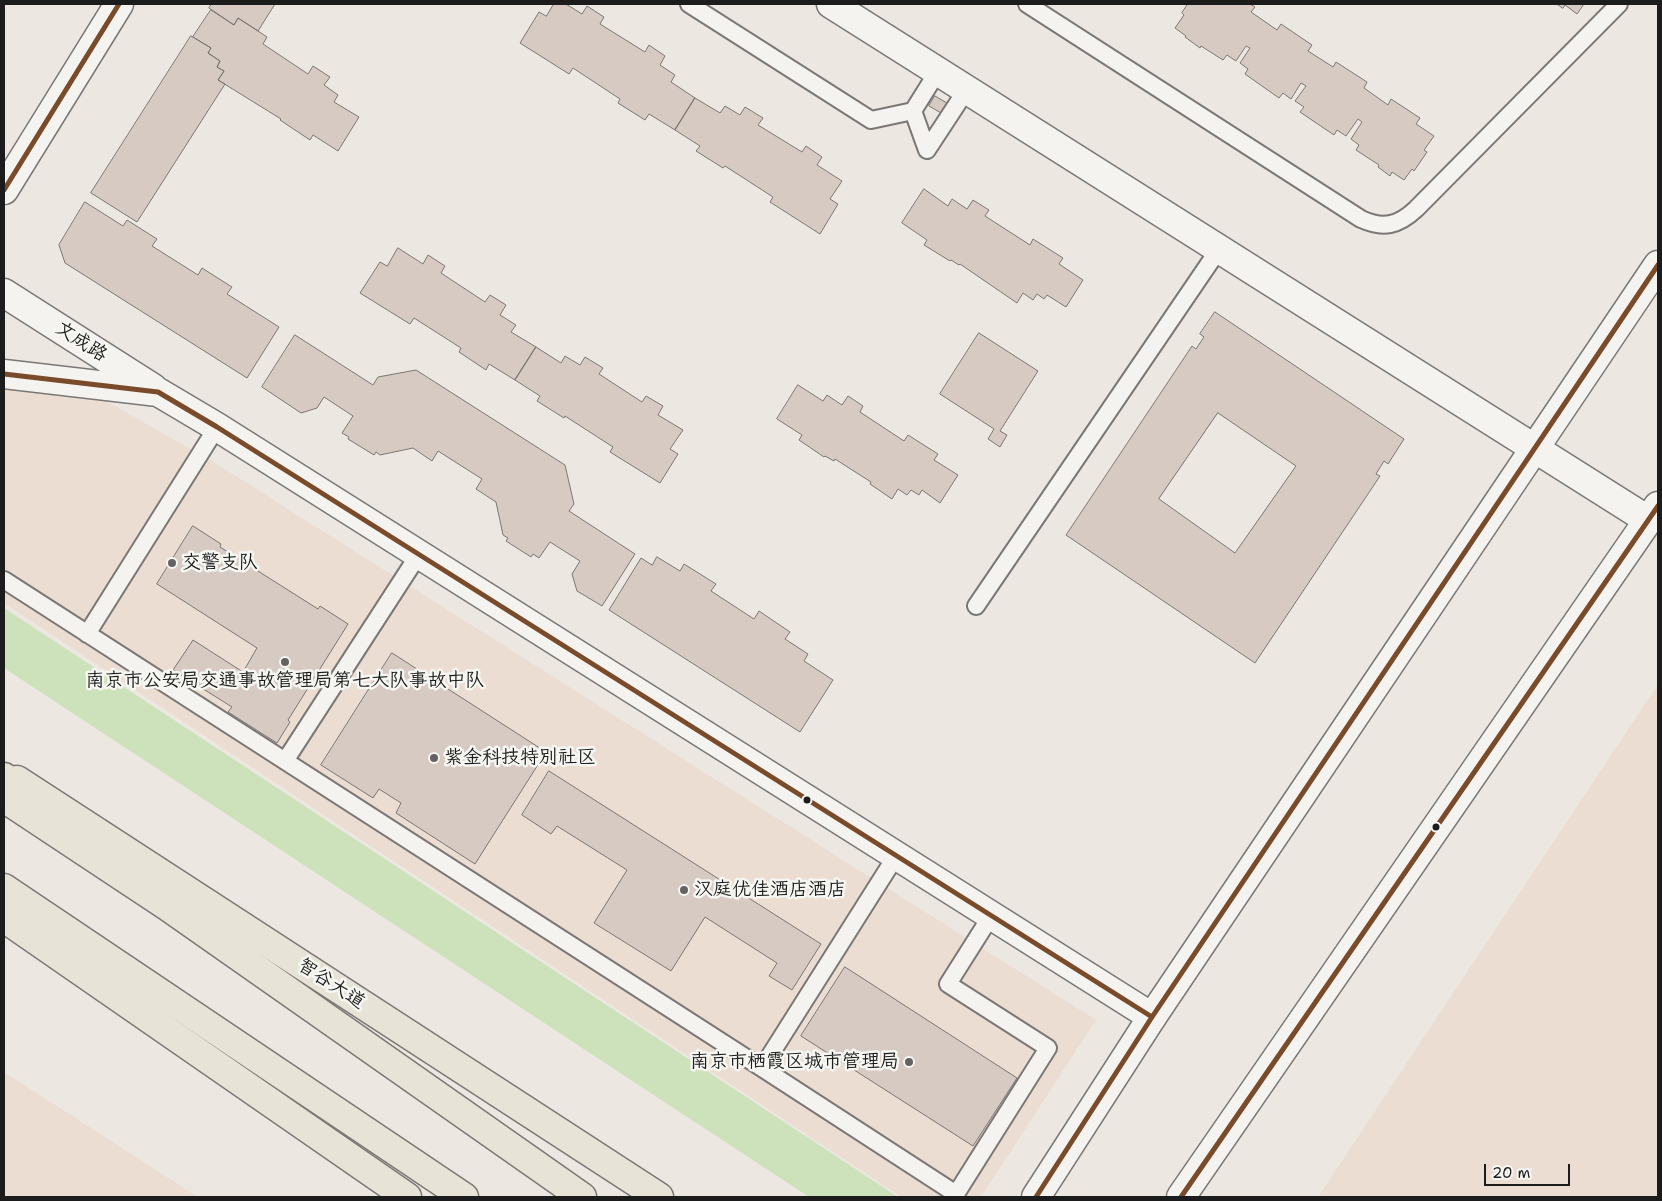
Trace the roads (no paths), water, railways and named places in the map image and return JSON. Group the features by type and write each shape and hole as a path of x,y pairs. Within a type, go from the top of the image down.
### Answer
{"main road":[{"name":"智谷大道","path":"4,771 659,1197"},
{"path":"4,777 167,906"},
{"name":"智谷大道","path":"4,798 167,906 582,1197"},
{"path":"4,888 464,1197"},
{"path":"4,898 131,972"},
{"path":"4,918 407,1197"}],"street":[{"path":"4,190 119,4"},
{"path":"832,4 1535,448 1655,518 1181,1197"},
{"path":"1036,1197 1152,1017 1658,265"},
{"name":"文成路","path":"4,293 158,392 217,427 1152,1017"},
{"name":"文成路","path":"4,374 158,392"}],"lane":[{"path":"690,4 871,120 914,111 938,71"},
{"path":"1027,4 1361,219 1372,224 1384,225 1396,223 1407,218 1416,210 1619,4"},
{"path":"914,111 928,150 967,90"},
{"path":"976,606 1219,249"},
{"path":"87,634 217,427"},
{"path":"286,762 418,554"},
{"path":"4,580 956,1194 1048,1048 948,984 991,916"},
{"path":"762,1068 896,856"}],"place":[{"name":"交警支队","path":"172,563"},
{"name":"南京市公安局交通事故管理局第七大队事故中队","path":"285,662"},
{"name":"紫金科技特别社区","path":"434,758"},
{"name":"汉庭优佳酒店酒店","path":"684,890"},
{"name":"南京市栖霞区城市管理局","path":"909,1062"}]}
